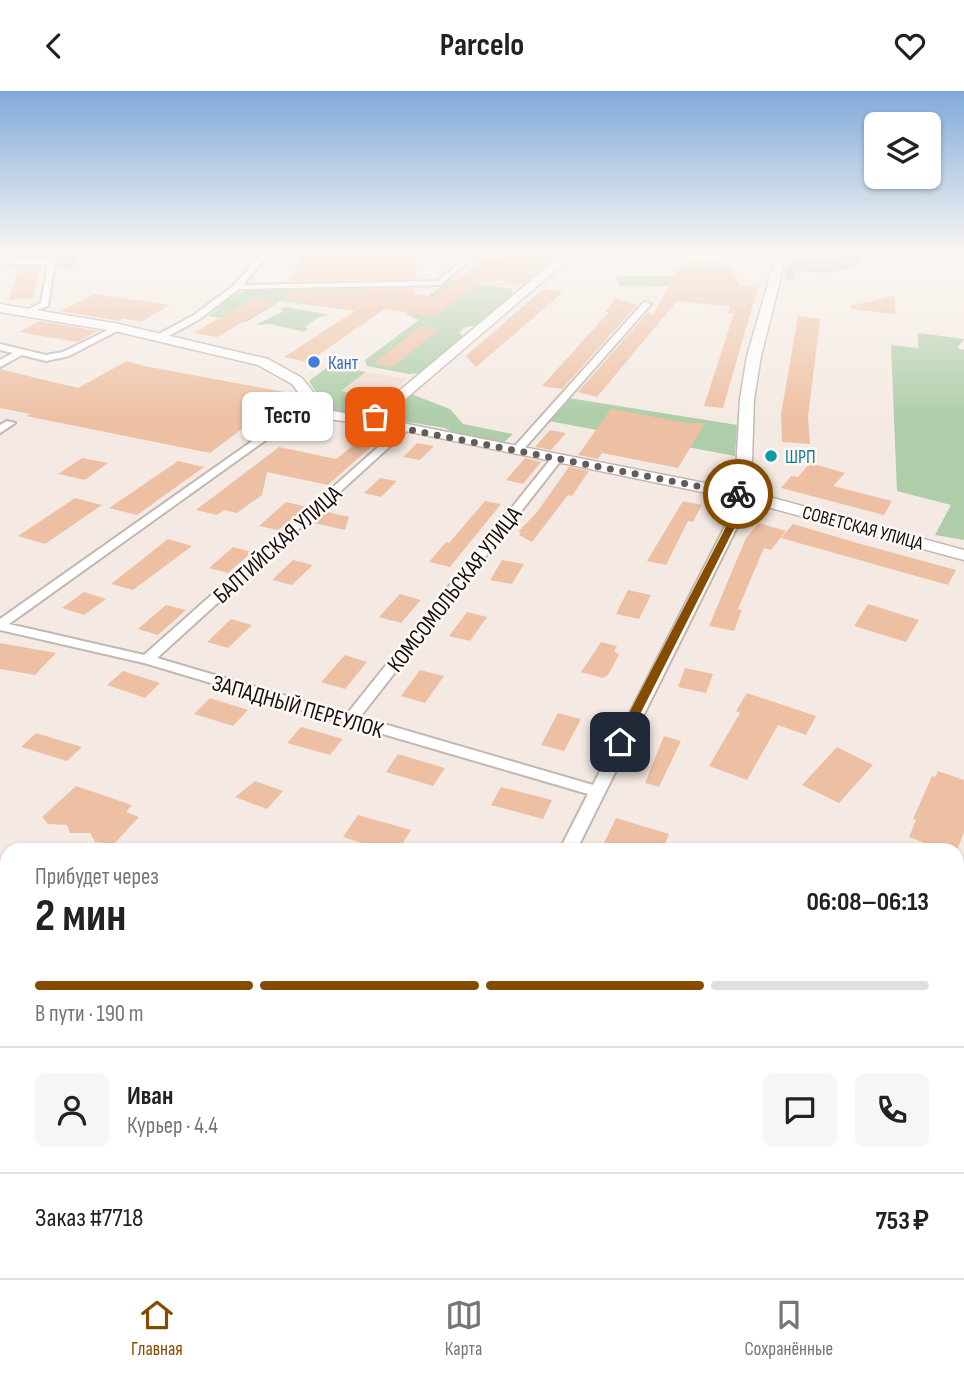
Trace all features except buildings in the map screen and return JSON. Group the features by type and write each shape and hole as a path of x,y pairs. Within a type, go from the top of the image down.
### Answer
{"street":[{"path":"26,312 37,307"},
{"path":"160,337 210,307"},
{"path":"370,422 506,307"},
{"path":"518,449 644,307"},
{"path":"571,843 735,519 743,495 747,399 754,356 767,307"},
{"path":"0,308 119,328 276,367 307,390 317,411"},
{"path":"0,347 46,358 66,353 119,328"},
{"path":"0,364 21,352"},
{"name":"СОВЕТСКАЯ УЛИЦА","path":"317,411 743,495 964,555"},
{"name":"ЗАПАДНЫЙ ПЕРЕУЛОК","path":"0,625 295,415 317,411"},
{"path":"0,430 10,423"},
{"name":"БАЛТИЙСКАЯ УЛИЦА","path":"147,660 406,428"},
{"name":"КОМСОМОЛЬСКАЯ УЛИЦА","path":"349,721 558,457"},
{"name":"ЗАПАДНЫЙ ПЕРЕУЛОК","path":"0,625 147,660 595,791"}],"shaded area":[{"path":"366,372 407,379 383,399 341,391"}],"green space":[{"path":"219,307 270,307 246,322 209,316"},
{"path":"287,307 331,315 319,317 304,327 308,329 304,332 271,324 255,325 284,311 280,309"},
{"path":"414,307 499,307 478,325 465,327 459,333 464,337 420,373 409,374 367,366 365,360 419,320 406,314"},
{"path":"918,333 964,339 957,348 964,350 964,540 935,535 951,505 897,491 891,345 918,348"},
{"path":"330,365 366,372 341,391 383,399 362,415 327,409 309,381"},
{"path":"411,394 450,409 463,424 513,434 503,443 454,433 445,428 389,419"},
{"path":"569,398 737,425 735,456 549,421"}],"way so far":[{"path":"375,417 370,422 738,494"}],"place":[{"name":"Кант","path":"314,362"},
{"name":"Тесто","path":"375,417"},
{"name":"ШРП","path":"771,456"}],"route":[{"path":"620,742 735,519 743,495 738,494"}]}
